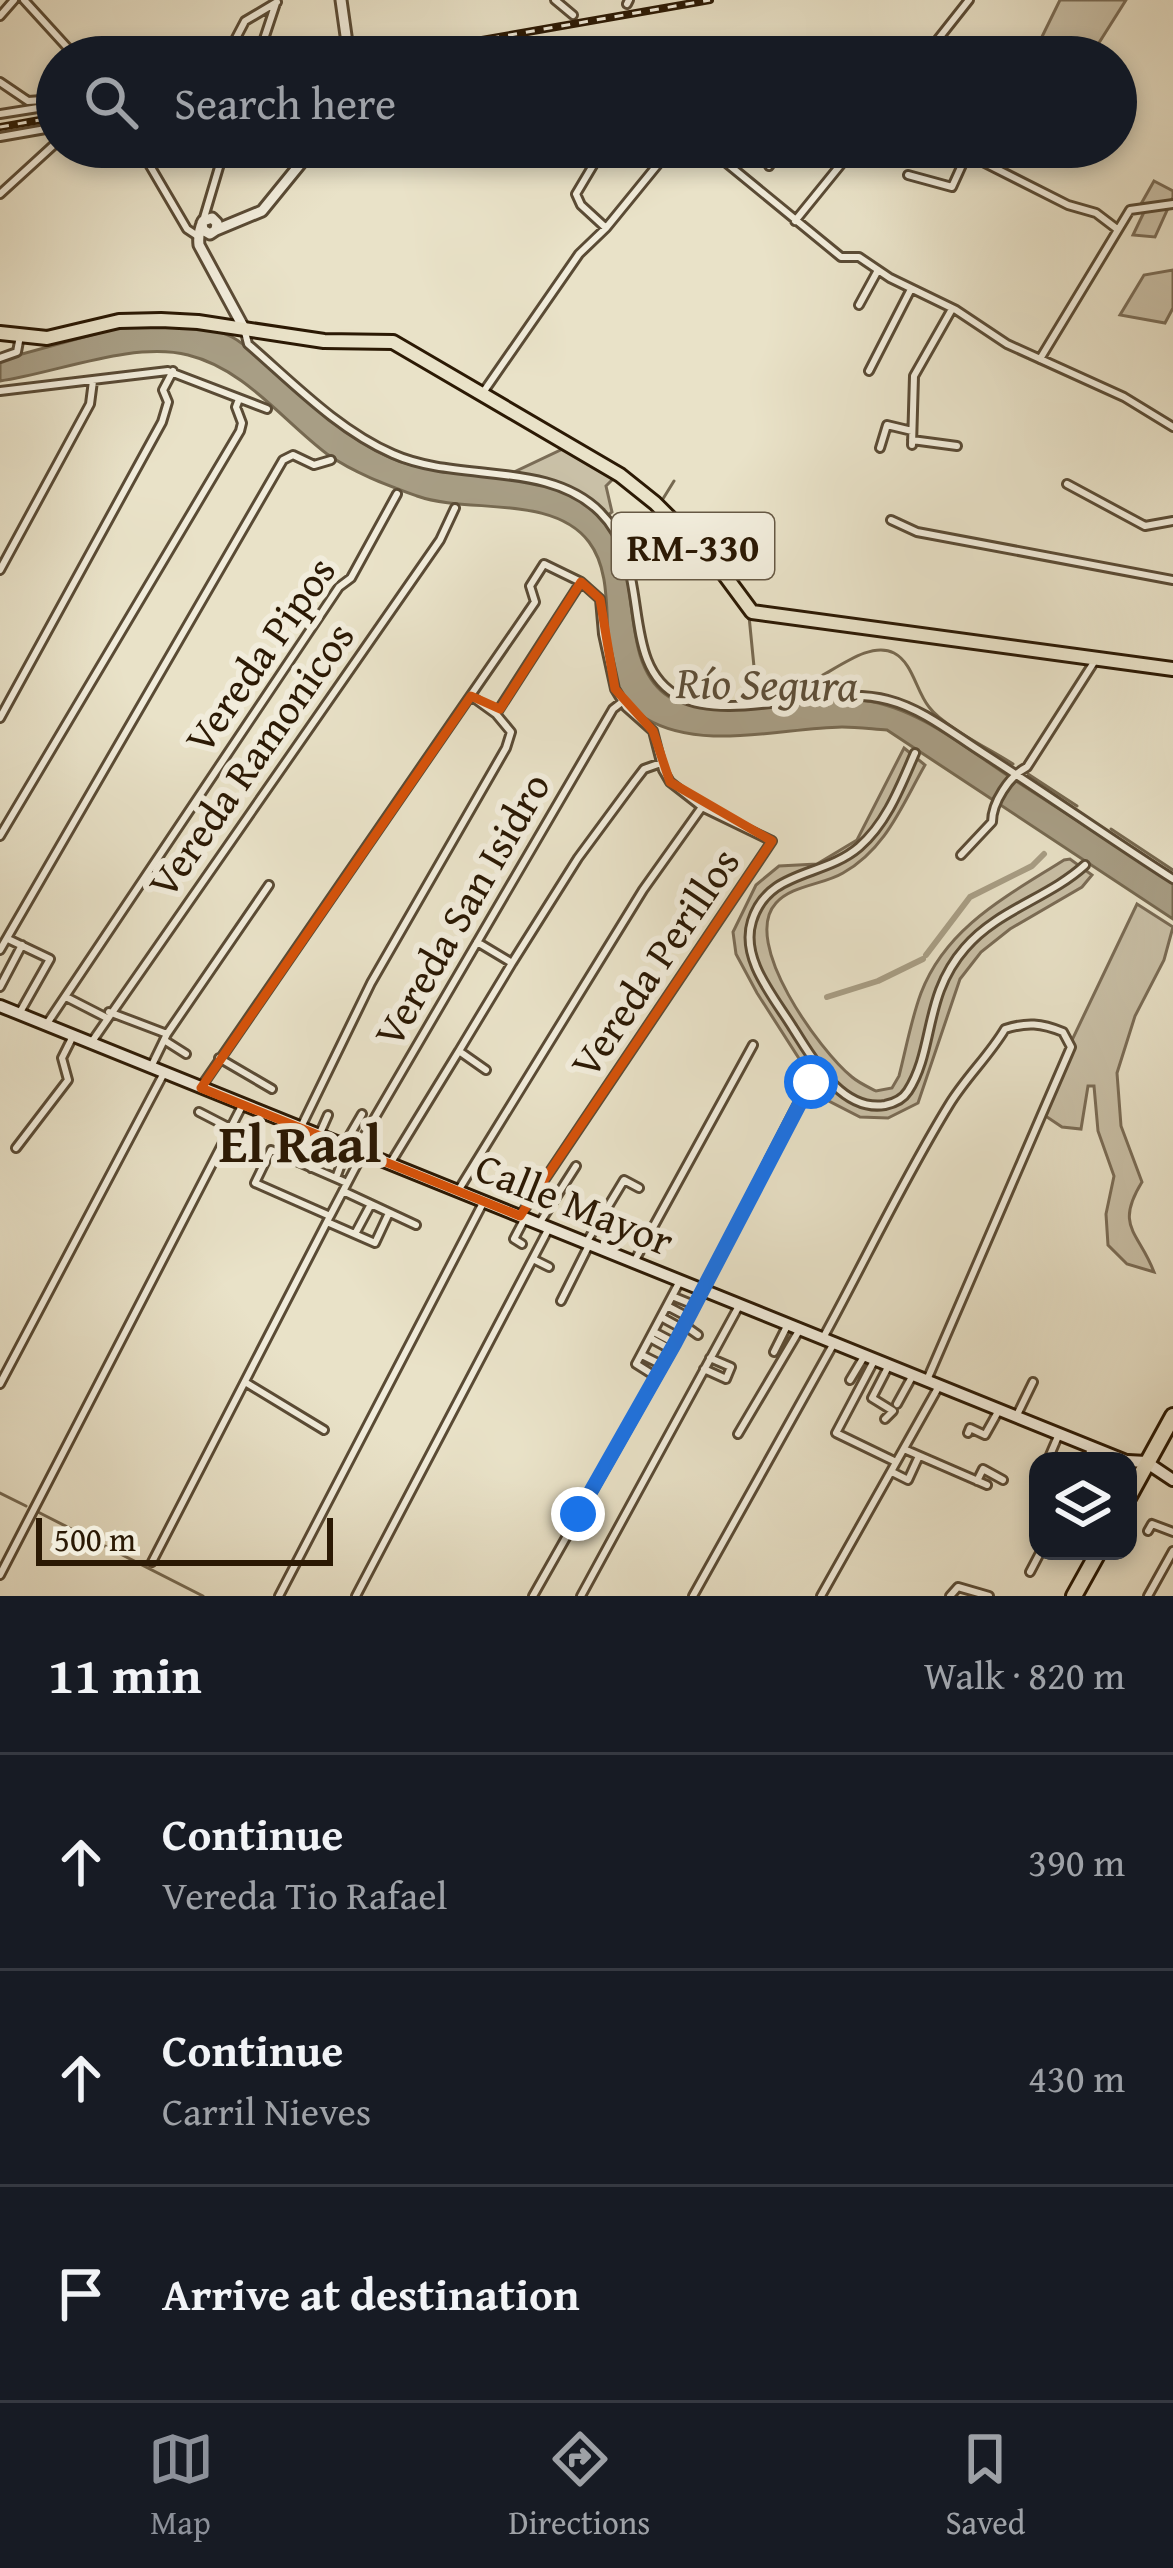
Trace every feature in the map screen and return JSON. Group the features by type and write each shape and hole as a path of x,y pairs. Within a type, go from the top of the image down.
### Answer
{"highway":[{"path":"1137,1465 1171,1424"},
{"path":"1074,1596 1094,1560"}],"main road":[{"name":"RM-330","path":"0,332 54,338 131,320 188,321 324,341 388,341 609,468 650,498 718,566 752,612 1173,669"},
{"name":"Calle Mayor","path":"1,1009 1103,1452"},
{"name":"Calle Mayor","path":"1137,1465 1168,1478"}],"street":[{"path":"0,16 14,0"},
{"path":"24,0 57,36"},
{"path":"341,0 347,36"},
{"path":"555,0 573,15"},
{"path":"941,36 969,0"},
{"path":"237,36 245,21 277,1"},
{"path":"265,36 277,1"},
{"path":"0,82 36,101"},
{"path":"0,114 36,106"},
{"path":"0,137 36,131"},
{"path":"0,194 36,161"},
{"path":"151,168 187,229 247,220 268,206 298,168"},
{"path":"217,168 200,247 248,344 332,417 397,456 577,492 619,535 631,563 640,640 658,682 675,695 716,704 862,695 889,700 921,713 1018,772 1173,879"},
{"path":"593,168 576,199 606,229"},
{"path":"482,394 579,254 606,229 655,168"},
{"path":"732,168 841,257 859,257 1007,344 1124,397 1173,427"},
{"path":"796,221 838,168"},
{"path":"908,175 952,187 961,168"},
{"path":"995,168 1068,205 1096,213 1117,229"},
{"path":"1040,358 1130,209 1173,204"},
{"path":"859,305 878,271"},
{"path":"869,371 911,289"},
{"path":"912,439 914,376 952,309"},
{"path":"0,358 17,352 20,336"},
{"path":"0,718 162,422 168,402 164,387 173,371"},
{"path":"2,392 68,380 173,371 266,409"},
{"path":"0,570 90,404 93,381"},
{"path":"0,836 240,431 239,399"},
{"path":"880,448 887,425 912,439 957,446"},
{"path":"0,950 283,460 293,454 314,465 331,460"},
{"path":"1067,484 1145,526 1173,521"},
{"name":"Vereda Pipos","path":"46,1024 294,652 339,587 351,578 397,494"},
{"name":"Vereda Ramonicos","path":"91,1043 440,540 455,508"},
{"path":"891,520 917,532 1173,580"},
{"path":"201,1088 535,602 530,586 544,564 581,582 496,714"},
{"name":"Vereda Perillos","path":"522,1217 772,841 702,807 670,782 650,726 622,702 609,670 600,599 581,582"},
{"path":"961,855 992,822 992,809 1018,772 1027,767 1096,659"},
{"path":"286,1157 371,982 512,736 496,714 471,696"},
{"name":"Vereda San Isidro","path":"352,1149 613,709 622,702"},
{"path":"915,753 897,794 864,843 835,864 786,879 768,890 752,922 749,946 758,972 820,1072 852,1099 870,1106 898,1101 910,1089 933,1002 966,945 1085,866"},
{"path":"390,1164 578,858 644,769 661,764"},
{"path":"458,1191 643,890 702,807"},
{"path":"151,1067 165,1037 269,885"},
{"path":"7,938 50,959 19,1014"},
{"path":"477,942 512,963"},
{"path":"0,986 22,945"},
{"path":"65,997 165,1037 186,1054"},
{"path":"692,1596 948,1106 1005,1030 1027,1022 1063,1032 1071,1047 933,1383 904,1449 821,1596"},
{"path":"16,1148 68,1080 62,1058 73,1036"},
{"path":"634,1262 753,1045"},
{"path":"459,1051 486,1070"},
{"path":"219,1058 272,1089"},
{"path":"0,1384 164,1072"},
{"path":"532,1596 673,1347 806,1088 820,1072"},
{"path":"0,1575 242,1104"},
{"path":"199,1112 230,1128"},
{"path":"311,1168 328,1114"},
{"path":"152,1562 345,1187 362,1114"},
{"path":"336,1178 352,1149"},
{"path":"389,1213 375,1243 255,1183 271,1150 336,1178 371,1204 416,1225"},
{"path":"356,1596 533,1259 544,1226 576,1166"},
{"path":"561,1301 624,1180 639,1188"},
{"path":"279,1596 484,1202"},
{"path":"356,1234 371,1204"},
{"path":"522,1217 514,1239 522,1244"},
{"path":"533,1259 549,1267"},
{"path":"525,1274 536,1279"},
{"path":"655,1376 637,1364 680,1281"},
{"path":"672,1296 694,1306"},
{"path":"581,1596 740,1304"},
{"path":"667,1306 698,1335"},
{"path":"661,1317 685,1324"},
{"path":"774,1352 794,1326"},
{"path":"738,1434 782,1358 794,1326"},
{"path":"652,1335 673,1347"},
{"path":"764,1346 782,1358"},
{"path":"641,1355 662,1365"},
{"path":"704,1369 726,1379 731,1367 710,1358"},
{"path":"850,1380 870,1358"},
{"path":"870,1358 837,1434 896,1462"},
{"path":"872,1398 889,1365"},
{"path":"897,1403 913,1375"},
{"path":"244,1381 324,1430"},
{"path":"1016,1417 1033,1382"},
{"path":"857,1392 893,1411 885,1419"},
{"path":"902,1394 912,1401"},
{"path":"968,1433 970,1428 985,1436 999,1409"},
{"path":"1051,1452 1059,1434"},
{"path":"1090,1452 1092,1448"},
{"path":"904,1449 987,1485"},
{"path":"891,1471 908,1480 919,1456"},
{"path":"977,1481 983,1469 1003,1480"},
{"path":"1148,1531 1152,1524 1173,1532"},
{"path":"1148,1596 1173,1551"},
{"path":"1030,1572 1036,1560"},
{"path":"950,1596 958,1587 988,1596"}],"highlighted area":[{"path":"581,582 600,599 615,689 653,731 670,782 772,841 520,1216 201,1088 471,696 500,709"}],"shaded area":[{"path":"1060,0 1126,0 1103,36 1042,36"},
{"path":"1154,181 1173,191 1173,197 1155,237 1133,235 1145,210 1141,204"},
{"path":"1173,270 1173,308 1165,323 1120,315 1144,275"},
{"path":"161,323 232,337 317,409 382,454 424,468 536,483 585,502 604,519 616,539 641,658 650,678 665,694 705,707 862,700 903,711 1173,883 1173,919 887,730 842,727 716,736 667,728 645,718 627,702 616,681 600,562 589,542 554,517 438,501 371,478 327,454 245,384 188,355 119,355 0,381 0,360 124,326"},
{"path":"567,447 616,476 606,486 612,512 607,516 562,487 508,475"},
{"path":"904,748 925,765 882,839 843,873 783,897 768,921 768,943 789,995 838,1064 858,1081 876,1091 892,1088 917,1003 932,970 980,915 1064,860 1070,859 1092,875 1082,887 1010,929 981,952 960,979 918,1103 888,1118 860,1117 825,1099 757,993 736,954 733,932 756,885 779,866 817,864 857,840"},
{"path":"1137,904 1173,927 1164,960 1135,1016 1117,1073 1121,1126 1142,1182 1130,1220 1154,1272 1127,1264 1108,1245 1106,1214 1114,1176 1098,1131 1094,1086 1088,1086 1081,1129 1062,1127 1044,1115 1073,1038"}],"waterway":[{"path":"661,502 674,481"},
{"name":"Río Segura","path":"749,616 755,677 766,694 799,688 866,653 894,653 906,663 936,715 1013,764"},
{"path":"1028,774 1077,806"},
{"path":"1111,829 1173,870"},
{"path":"926,955 970,897 1032,866 1044,854"},
{"path":"827,997 878,981 923,959"},
{"path":"0,1493 26,1506"},
{"path":"36,1511 203,1596"}],"railway":[{"path":"504,36 710,0"},
{"path":"0,127 36,121"}],"district":[{"name":"El Raal","path":"300,1142"}],"route":[{"path":"578,1514 675,1343 811,1082"}]}
